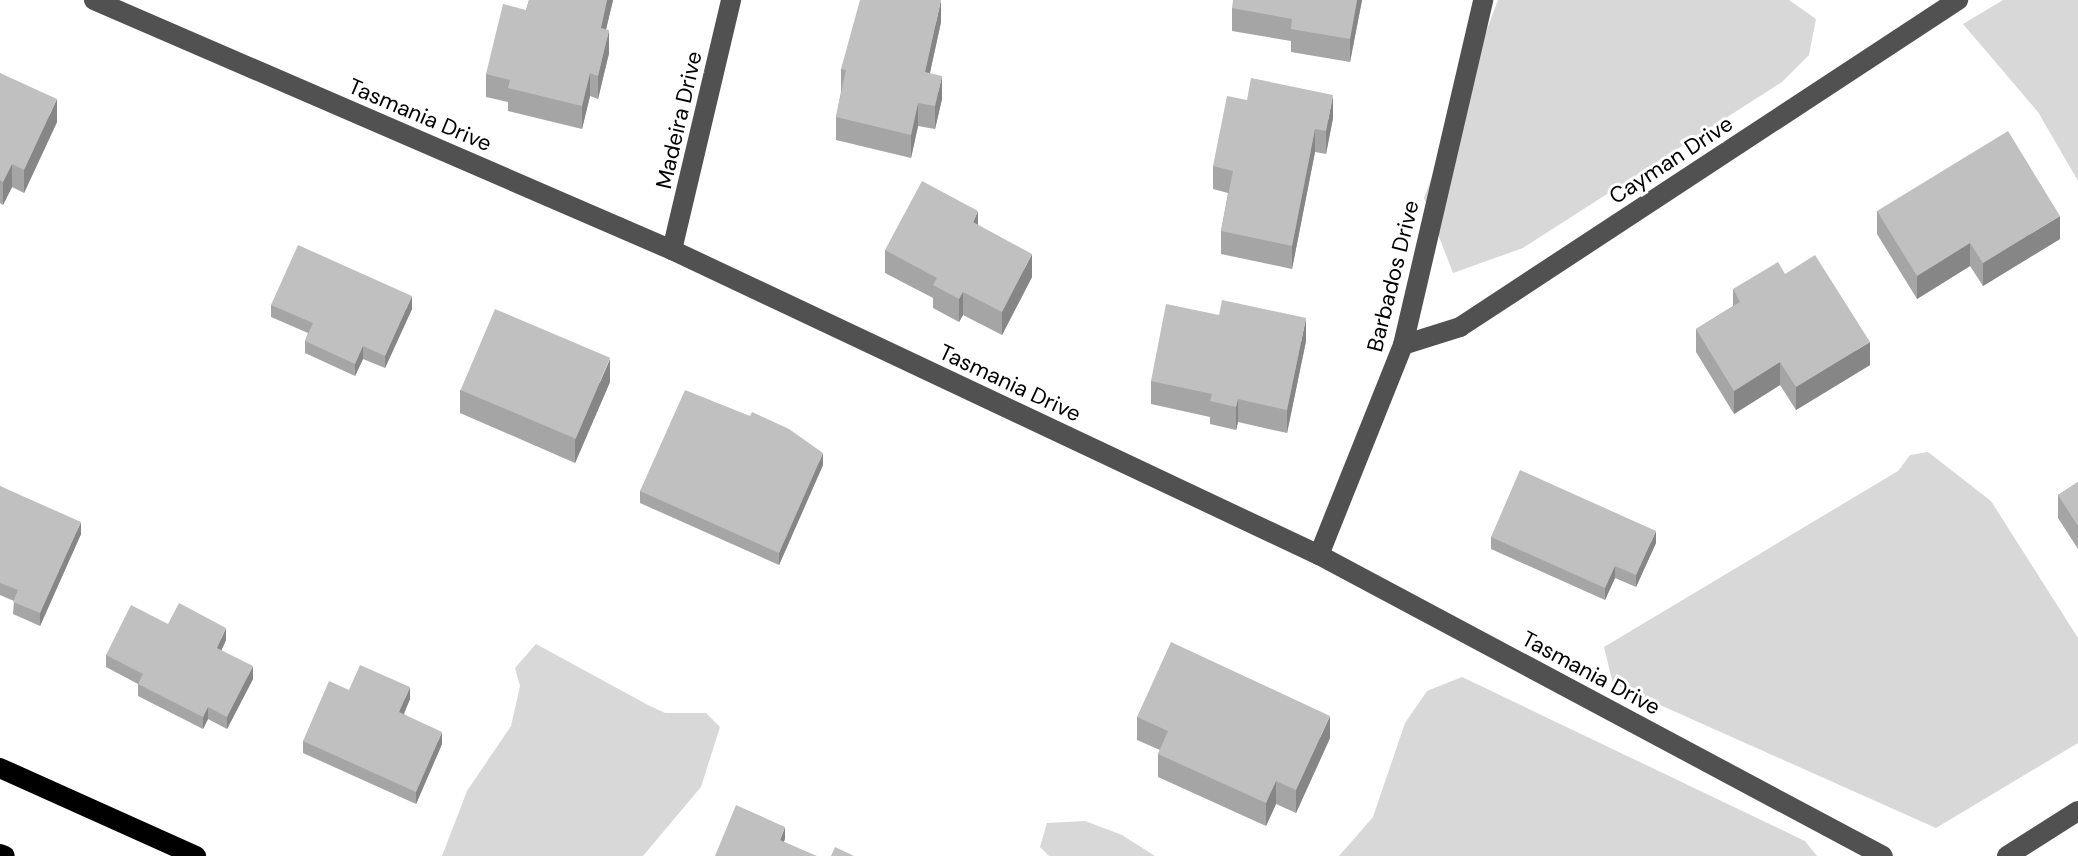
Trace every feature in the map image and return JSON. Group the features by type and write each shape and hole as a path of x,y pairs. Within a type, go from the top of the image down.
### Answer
{"main road":[{"path":"0,768 196,856"}],"street":[{"name":"Tasmania Drive","path":"94,0 672,250 1319,555 1883,856"},
{"name":"Madeira Drive","path":"672,250 731,0"},
{"name":"Barbados Drive","path":"1319,555 1403,345 1483,0"},
{"name":"Cayman Drive","path":"1403,345 1460,327 1958,0"},
{"path":"2007,856 2078,811"}],"shaded area":[{"path":"1498,0 1789,0 1816,19 1809,55 1782,82 1523,248 1453,273 1424,198"},
{"path":"2003,0 2078,0 2078,181 2038,112 1963,24"},
{"path":"1928,452 1991,501 2078,638 2078,743 1936,828 1613,684 1604,647 1898,471 1910,455"},
{"path":"536,644 665,713 706,713 720,727 701,787 643,856 442,856 467,791 511,726 520,686 515,668"},
{"path":"1462,677 1805,841 1817,856 1339,856 1373,817 1405,723 1427,691"},
{"path":"1085,821 1122,835 1155,856 1049,856 1040,847 1047,823"}],"building":[{"path":"529,0 607,0 601,28 609,30 598,76 590,73 582,106 508,88 510,80 486,74 503,4 526,10"},
{"path":"860,0 941,0 925,72 942,76 935,106 918,103 911,135 836,117 846,70 841,69"},
{"path":"1233,0 1357,0 1350,39 1291,29 1292,19 1232,8"},
{"path":"0,73 57,99 24,170 12,164 3,182 0,180"},
{"path":"1251,78 1333,95 1326,131 1315,129 1292,246 1221,231 1233,171 1213,166 1227,96 1247,100"},
{"path":"2008,131 2060,216 1983,263 1970,243 1917,276 1877,211"},
{"path":"922,181 978,211 973,222 1032,254 1002,312 963,292 959,299 933,285 937,278 885,250"},
{"path":"298,245 412,296 385,356 363,346 355,364 305,341 313,323 271,305"},
{"path":"1815,255 1870,342 1796,387 1780,362 1734,391 1696,329 1740,302 1733,289 1778,262 1785,274"},
{"path":"1222,300 1306,318 1287,410 1238,399 1236,407 1210,401 1212,394 1151,381 1166,304 1219,315"},
{"path":"495,309 610,358 576,439 461,390"},
{"path":"685,390 750,416 752,412 789,429 823,453 779,553 640,491"},
{"path":"1520,470 1656,531 1636,575 1615,566 1605,588 1491,537"},
{"path":"2078,482 2078,526 2058,495"},
{"path":"0,486 81,522 40,613 13,602 18,590 0,583"},
{"path":"179,603 226,628 217,648 253,666 227,717 208,707 203,717 138,684 143,674 106,655 131,605 168,624"},
{"path":"1171,642 1330,716 1296,790 1276,781 1266,803 1158,754 1168,731 1137,717"},
{"path":"360,665 410,687 399,712 442,732 416,792 303,741 329,681 349,690"},
{"path":"736,805 785,827 780,840 817,856 715,856"},
{"path":"835,847 854,856 831,856"}]}
